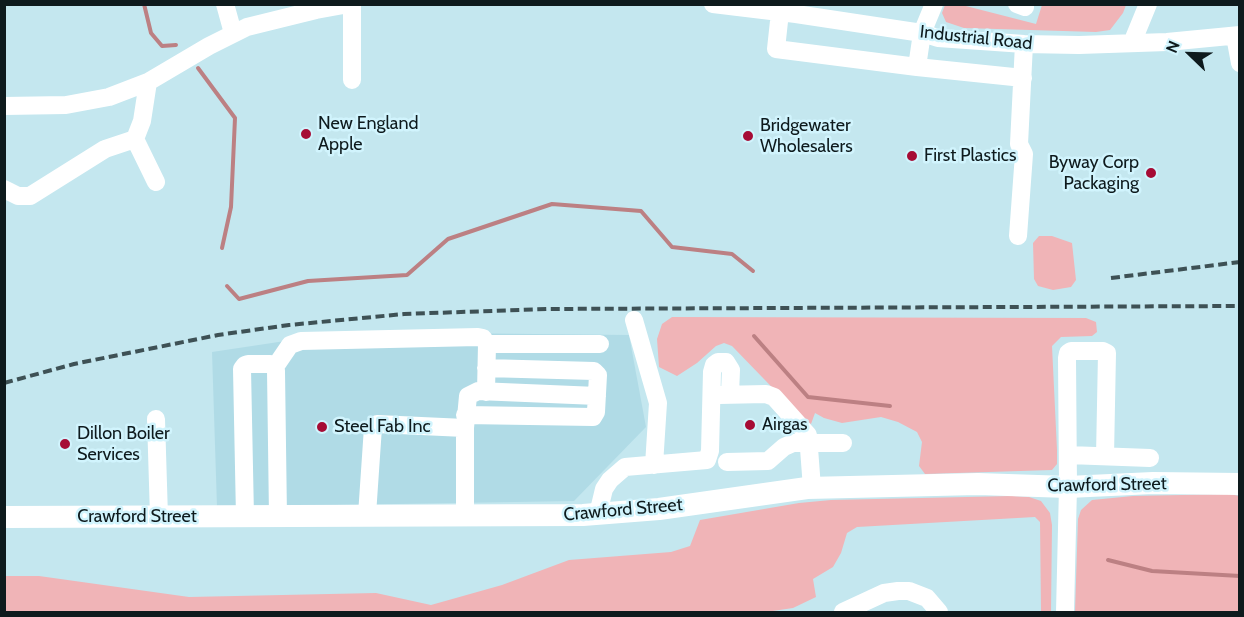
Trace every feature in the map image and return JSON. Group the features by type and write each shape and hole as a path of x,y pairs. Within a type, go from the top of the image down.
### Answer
{"main road":[{"name":"Crawford Street","path":"4,517 598,514 659,509 812,488 978,484 1068,487 1153,483 1239,484"}],"street":[{"path":"225,4 233,33"},
{"path":"4,106 44,106 92,101 148,82 233,33 272,20 350,4 352,80"},
{"name":"Industrial Road","path":"713,4 780,12 820,11 938,38 1024,44 1186,42 1237,35"},
{"path":"917,67 922,33 934,4"},
{"path":"1132,44 1148,4"},
{"path":"780,12 776,49 1023,78"},
{"path":"1237,35 1239,63"},
{"path":"1018,236 1024,154 1019,144 1024,44"},
{"path":"148,82 142,121 135,139 156,182"},
{"path":"4,189 18,196 30,196 105,149 135,139"},
{"path":"634,320 658,403 654,465"},
{"path":"278,517 275,367 290,345 301,341 483,338 487,344 486,392"},
{"path":"487,344 600,344"},
{"path":"1065,612 1068,353 1074,351 1107,353 1105,456"},
{"path":"244,517 242,369 248,364 270,364 275,367"},
{"path":"367,515 373,427 377,424 592,417 596,412 598,375 594,370 486,368"},
{"path":"465,515 465,421 468,396 486,392 597,396"},
{"path":"598,514 604,489 625,468 707,460 722,395 770,395 806,432 810,443 812,488"},
{"path":"156,419 159,517"},
{"path":"727,462 763,463 772,459 788,444 843,443"},
{"path":"1068,455 1150,458"},
{"path":"244,468 278,468"},
{"path":"843,612 884,593 898,591 909,591 927,598 939,612"}],"shaded area":[{"path":"945,5 962,5 1036,24 1042,5 1126,5 1110,30 1096,32 964,28 946,22 942,13"},
{"path":"1039,236 1052,236 1072,243 1076,280 1071,287 1053,290 1038,286 1034,279 1033,243"},
{"path":"672,317 1086,318 1096,322 1097,332 1092,336 1061,337 1052,346 1057,464 1052,470 925,474 919,466 922,442 917,432 898,422 881,417 842,423 815,413 811,424 794,410 732,346 724,343 716,346 697,363 677,376 659,367 657,339 662,324"},
{"path":"345,332 629,335 646,427 574,501 217,507 212,352"},
{"path":"1230,494 1239,496 1239,612 1075,612 1078,519 1081,510 1092,500 1133,496"},
{"path":"1029,497 1041,501 1050,513 1052,525 1051,612 1041,612 1040,522 1035,517 857,527 847,533 841,553 833,567 813,579 816,597 793,608 766,612 5,612 4,576 39,576 189,597 376,593 431,605 502,585 569,560 671,552 690,546 700,520 799,503 831,500"}],"waterway":[{"path":"144,4 151,33 162,46 176,45"},
{"path":"198,68 235,118 231,207 222,248"},
{"path":"227,286 239,299 308,281 407,275 448,239 552,204 641,211 672,247 732,254 753,271"},
{"path":"754,336 808,397 890,406"},
{"path":"1108,560 1152,571 1240,576"}],"railway":[{"path":"1111,278 1240,262"},
{"path":"4,383 74,364 218,335 289,325 404,314 547,309 1240,306"}],"place":[{"name":"New England Apple","path":"306,134"},
{"name":"Bridgewater Wholesalers","path":"748,136"},
{"name":"First Plastics","path":"912,156"},
{"name":"Byway Corp Packaging","path":"1151,173"},
{"name":"Airgas","path":"750,425"},
{"name":"Steel Fab Inc","path":"322,427"},
{"name":"Dillon Boiler Services","path":"65,444"}]}
